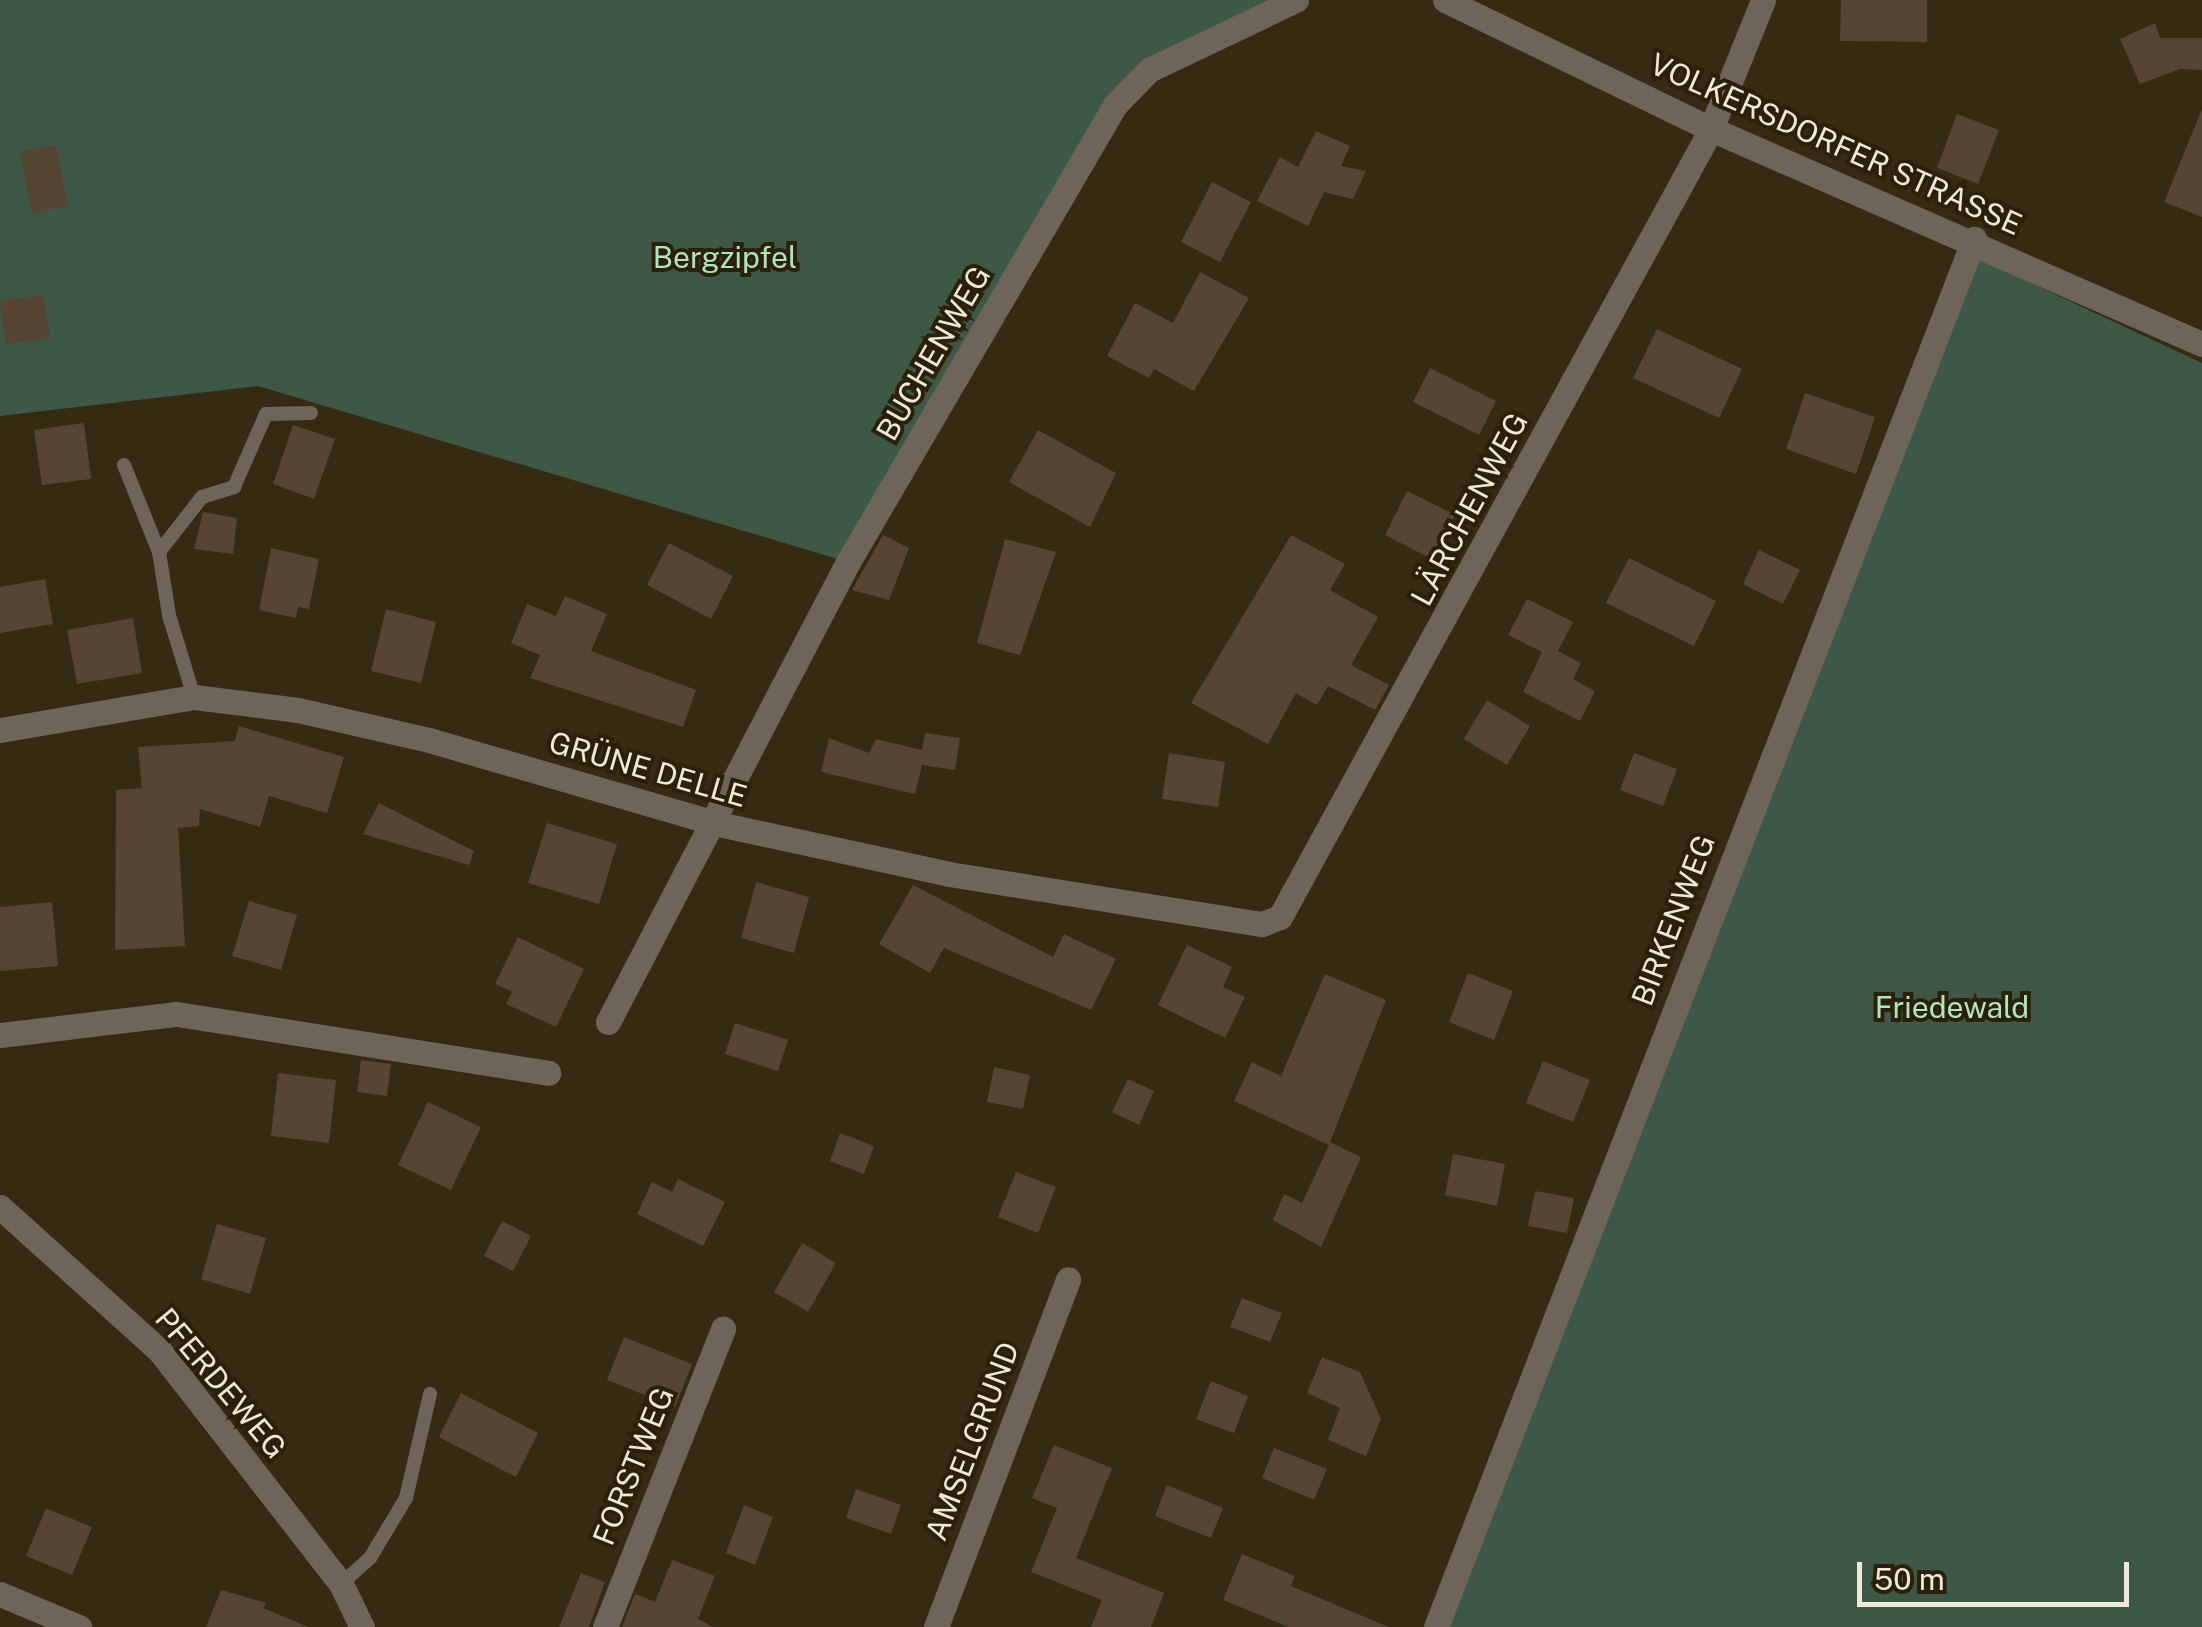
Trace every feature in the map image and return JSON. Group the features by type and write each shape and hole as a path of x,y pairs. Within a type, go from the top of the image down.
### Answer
{"street":[{"name":"BUCHENWEG","path":"608,1022 848,562 1115,105 1149,70 1296,0"},
{"name":"VOLKERSDORFER STRASSE","path":"1445,0 1712,129 1974,239 2202,344"},
{"name":"LÄRCHENWEG","path":"1280,917 1712,129 1763,0"},
{"name":"BIRKENWEG","path":"1436,1627 1974,239"},
{"name":"GRÜNE DELLE","path":"0,730 194,697 298,710 430,740 714,823 969,877 1262,924 1280,917"},
{"path":"0,1035 176,1014 548,1074"},
{"name":"PFERDEWEG","path":"0,1206 159,1350 341,1584 362,1627"},
{"name":"AMSELGRUND","path":"936,1627 1068,1279"},
{"name":"FORSTWEG","path":"605,1627 722,1329"},
{"path":"0,1594 79,1627"}],"lane":[{"path":"159,552 202,496 234,488 266,414 311,413"},
{"path":"124,466 159,552 169,615 194,697"},
{"path":"341,1584 370,1558 406,1498 430,1394"}],"green space":[{"name":"Bergzipfel","path":"0,0 1296,0 1149,70 848,562 258,386 0,416"},
{"name":"Friedewald","path":"1973,256 2202,363 2202,1627 1448,1627"}],"building":[{"path":"1841,0 1927,0 1927,42 1840,41"},
{"path":"2155,23 2160,38 2202,38 2202,70 2180,69 2140,84 2120,39"},
{"path":"2202,109 2202,217 2164,202"},
{"path":"1957,114 1999,130 1978,184 1937,168"},
{"path":"1316,131 1350,146 1341,166 1366,171 1353,199 1324,192 1308,226 1257,201 1280,157 1298,167"},
{"path":"56,145 68,206 32,213 20,152"},
{"path":"1212,182 1251,202 1220,262 1181,242"},
{"path":"1200,272 1249,298 1194,391 1154,369 1149,378 1107,356 1135,303 1173,323"},
{"path":"43,295 50,338 5,344 0,301"},
{"path":"1657,329 1742,369 1719,418 1633,378"},
{"path":"1430,368 1496,401 1479,435 1413,402"},
{"path":"1805,393 1875,417 1856,474 1786,449"},
{"path":"84,423 91,479 42,485 34,430"},
{"path":"293,425 335,439 314,499 273,484"},
{"path":"1038,430 1116,473 1090,527 1009,482"},
{"path":"1407,491 1455,515 1432,559 1385,535"},
{"path":"203,512 237,518 233,554 194,549"},
{"path":"883,535 909,548 889,600 852,590"},
{"path":"1291,535 1345,564 1330,590 1378,617 1351,665 1389,685 1375,710 1328,686 1317,705 1296,693 1268,744 1191,703"},
{"path":"1005,539 1056,552 1020,655 977,643"},
{"path":"669,543 733,576 711,619 647,585"},
{"path":"271,548 319,559 309,609 298,607 296,618 259,610"},
{"path":"1759,550 1800,570 1783,604 1743,584"},
{"path":"1629,558 1716,601 1694,646 1606,603"},
{"path":"45,579 53,624 0,633 0,587"},
{"path":"565,596 607,614 591,651 696,690 683,727 530,678 540,655 511,643 527,604 556,616"},
{"path":"1527,599 1573,622 1558,651 1581,663 1573,679 1595,691 1580,721 1523,692 1542,652 1508,635"},
{"path":"386,609 436,622 421,683 371,671"},
{"path":"133,618 142,673 77,684 67,630"},
{"path":"1487,700 1530,726 1507,765 1464,739"},
{"path":"239,726 344,757 327,813 269,796 260,827 200,809 199,826 178,828 185,946 115,950 116,790 142,788 138,747 235,741"},
{"path":"925,733 960,738 955,770 922,765 915,794 821,772 829,738 869,753 876,739 922,750"},
{"path":"1169,753 1225,762 1218,807 1162,799"},
{"path":"1634,753 1677,769 1663,806 1620,790"},
{"path":"379,803 474,851 469,865 363,834"},
{"path":"547,823 617,844 599,904 528,883"},
{"path":"756,882 809,897 794,953 741,938"},
{"path":"913,885 1053,957 1064,934 1116,959 1091,1010 944,948 930,973 879,944"},
{"path":"249,901 297,915 281,970 232,956"},
{"path":"52,902 58,966 0,971 0,907"},
{"path":"518,937 584,969 556,1027 506,1004 512,992 495,984"},
{"path":"1187,945 1232,967 1223,987 1245,997 1225,1038 1158,1005"},
{"path":"1468,973 1513,991 1494,1040 1449,1022"},
{"path":"1325,974 1386,1000 1330,1142 1361,1157 1321,1247 1273,1220 1284,1194 1302,1203 1329,1145 1234,1101 1252,1062 1281,1076"},
{"path":"735,1023 788,1040 778,1071 725,1054"},
{"path":"361,1060 391,1064 387,1096 357,1092"},
{"path":"1543,1061 1590,1080 1573,1122 1526,1103"},
{"path":"994,1067 1030,1075 1023,1109 987,1102"},
{"path":"278,1073 336,1080 329,1143 271,1136"},
{"path":"1128,1079 1154,1091 1139,1125 1112,1112"},
{"path":"428,1102 481,1127 451,1190 398,1165"},
{"path":"840,1133 874,1146 864,1174 830,1161"},
{"path":"1453,1154 1505,1164 1497,1206 1445,1195"},
{"path":"1016,1172 1056,1187 1038,1233 998,1217"},
{"path":"678,1179 725,1202 703,1246 637,1214 652,1182 672,1192"},
{"path":"1535,1191 1574,1198 1567,1233 1528,1226"},
{"path":"502,1221 531,1236 513,1271 484,1256"},
{"path":"217,1224 266,1238 250,1294 201,1279"},
{"path":"802,1243 836,1263 808,1312 774,1292"},
{"path":"1242,1298 1282,1313 1270,1342 1230,1327"},
{"path":"624,1337 692,1364 675,1407 607,1380"},
{"path":"1322,1357 1360,1372 1381,1419 1366,1456 1328,1440 1340,1408 1307,1393"},
{"path":"1211,1381 1248,1396 1234,1433 1196,1419"},
{"path":"461,1393 538,1433 516,1477 439,1437"},
{"path":"1054,1445 1112,1468 1076,1558 1164,1593 1151,1627 1091,1627 1102,1600 1031,1572 1057,1508 1032,1498"},
{"path":"1274,1448 1327,1469 1314,1500 1262,1478"},
{"path":"1167,1485 1223,1508 1211,1538 1155,1516"},
{"path":"856,1489 901,1505 891,1534 846,1518"},
{"path":"744,1505 773,1517 755,1565 726,1553"},
{"path":"46,1508 92,1527 72,1575 26,1556"},
{"path":"1242,1554 1295,1576 1291,1586 1389,1627 1289,1627 1223,1600"},
{"path":"672,1560 715,1576 698,1619 713,1627 622,1627 635,1594 655,1602"},
{"path":"581,1573 605,1582 589,1627 559,1627"},
{"path":"221,1590 266,1603 263,1608 308,1627 206,1627"}]}
